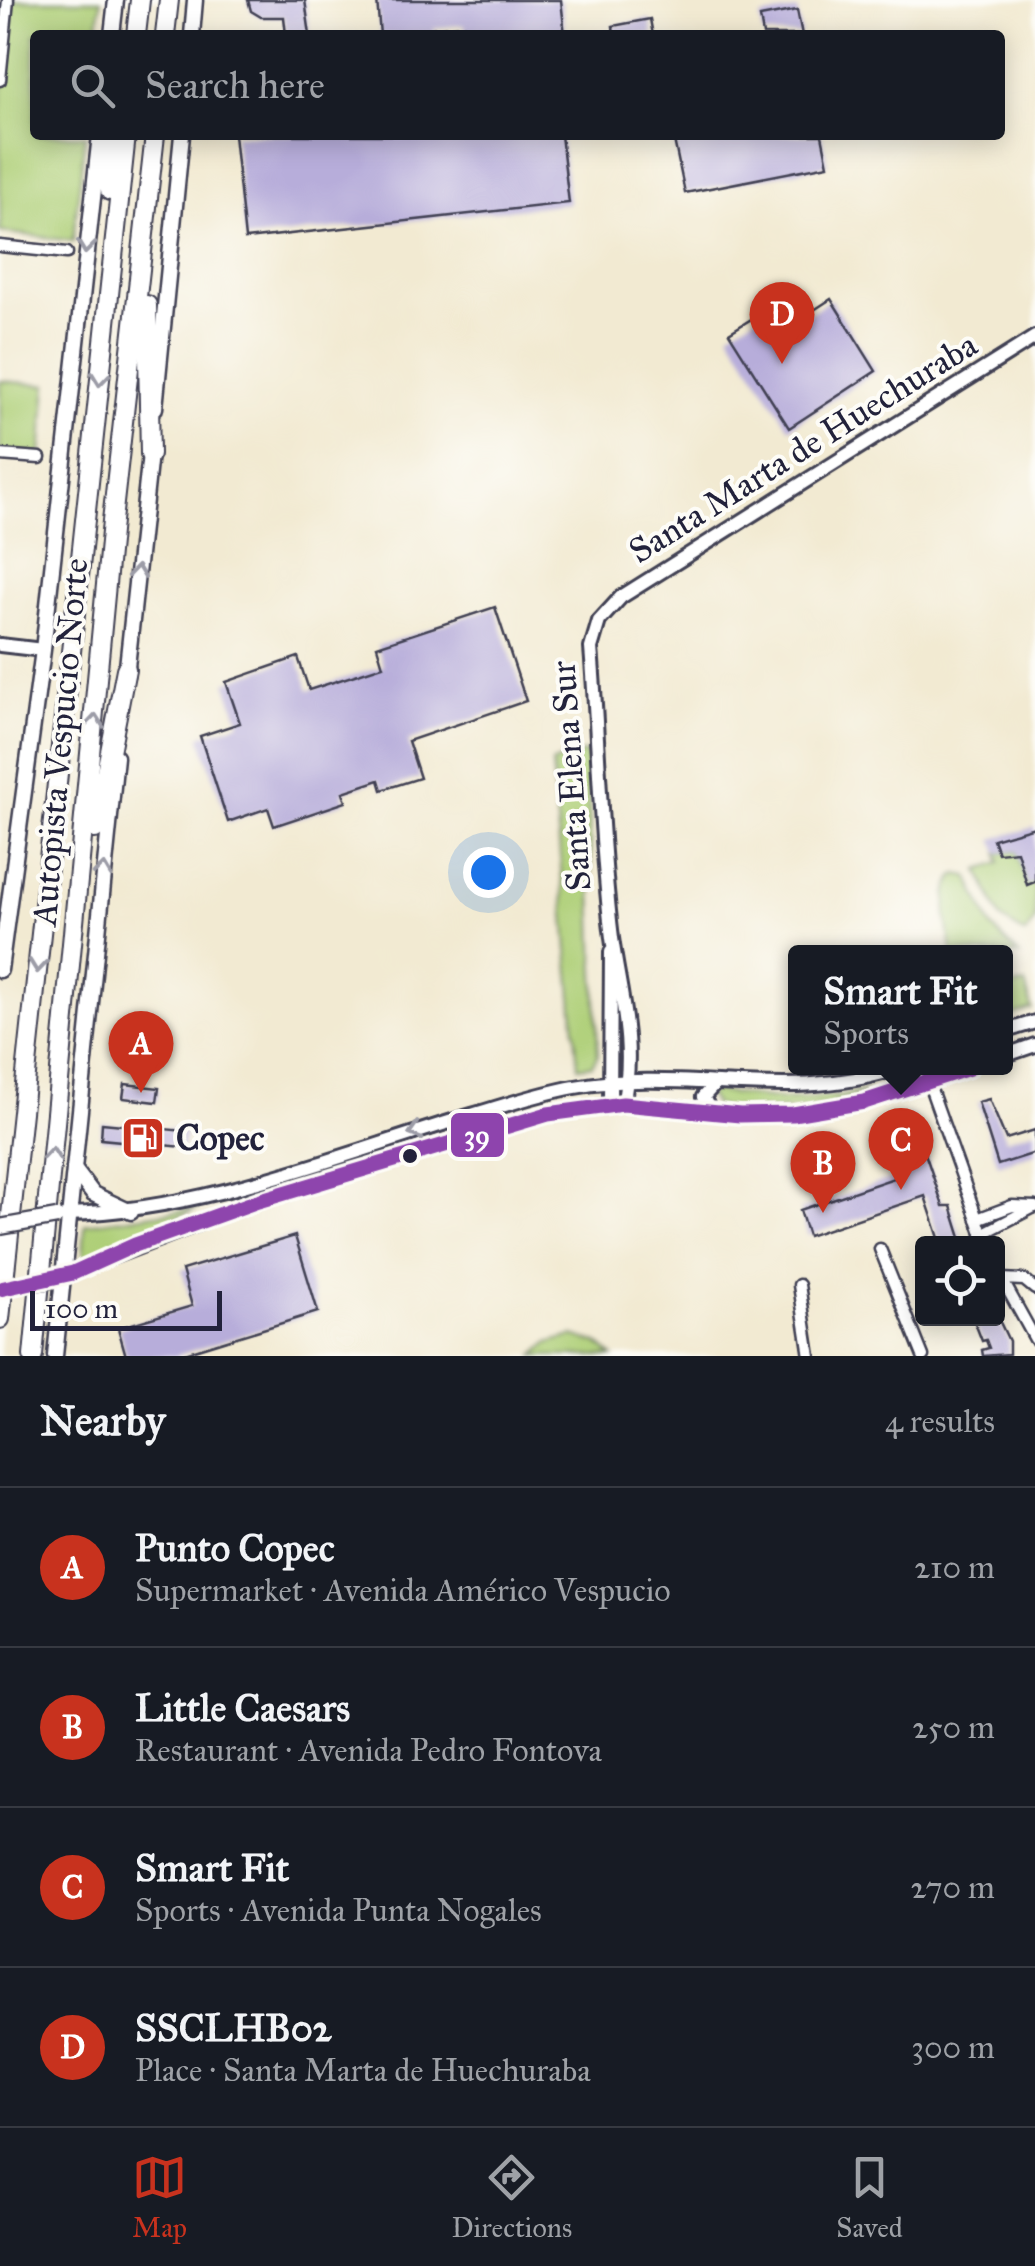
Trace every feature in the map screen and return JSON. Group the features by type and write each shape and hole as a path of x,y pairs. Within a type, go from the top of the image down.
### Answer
{"highway":[{"path":"137,30 140,0"},
{"path":"165,30 168,0"},
{"path":"110,140 110,282"},
{"name":"Autopista Vespucio Norte","path":"0,1319 125,140"},
{"name":"Autopista Vespucio Norte","path":"33,1356 112,521 155,140"},
{"path":"145,238 150,454"},
{"path":"77,922 126,669"}],"main road":[{"path":"113,30 116,0"},
{"path":"192,30 195,0"},
{"path":"0,970 43,650 99,140"},
{"path":"56,1356 56,1279 62,1216 73,1168 181,140"},
{"path":"73,1168 93,1194 131,1212"},
{"path":"0,1226 62,1216"},
{"path":"0,1289 56,1279"}],"street":[{"path":"0,80 8,0"},
{"path":"0,246 67,253"},
{"name":"Santa Marta de Huechuraba","path":"604,612 621,597 1035,337"},
{"path":"0,455 40,458"},
{"name":"Santa Elena Sur","path":"604,612 592,648 612,939 608,988 611,1082 616,1104"},
{"path":"0,645 43,650"},
{"name":"Santa Elena Sur","path":"612,939 623,988 628,1081 616,1104"},
{"path":"62,1216 168,1206 557,1090 628,1081 806,1088 875,1075"},
{"path":"56,1279 258,1201 521,1121 616,1104 780,1116 818,1112 946,1075"},
{"path":"928,1081 983,1236"},
{"path":"710,1112 703,1096 716,1083"},
{"path":"977,1220 1012,1206 1034,1207"},
{"path":"988,1236 1034,1207"},
{"path":"880,1249 923,1356"},
{"path":"1005,1277 1024,1280 1035,1289"},
{"path":"799,1285 810,1356"},
{"path":"1005,1286 1035,1339"}],"green space":[{"path":"12,0 101,0 98,30 30,30 30,140 84,140 73,241 0,232 0,108"},
{"path":"0,381 47,385 41,454 0,451"},
{"path":"587,752 598,1055 592,1065 578,1067 552,763"},
{"path":"1017,851 1027,884 1035,882 1035,920 1025,934 1001,919 979,870 1000,863 998,853"},
{"path":"957,874 968,876 992,928 1009,945 951,945 946,901"},
{"path":"1025,984 1032,1009 1013,1016 1013,987"},
{"path":"870,1089 836,1103 796,1109 715,1106 708,1095 713,1091 784,1100 842,1096"},
{"path":"198,1208 83,1260 85,1224"},
{"path":"573,1336 597,1343 613,1356 534,1356 548,1343"}],"building":[{"path":"248,0 305,0 309,30 285,30 284,17 261,17 251,11"},
{"path":"377,0 561,0 564,30 465,30 464,25 434,30 380,30"},
{"path":"797,10 801,30 762,30 760,17"},
{"path":"650,19 652,30 613,30 613,26"},
{"path":"235,140 562,140 569,203 245,239"},
{"path":"674,140 823,140 828,165 685,193"},
{"path":"831,299 876,371 789,428 729,333 777,303 791,325"},
{"path":"495,607 526,701 408,741 420,778 382,790 379,780 343,792 346,802 274,826 268,808 228,822 200,736 240,723 226,682 298,657 309,690 383,666 377,646"},
{"path":"1035,827 1035,882 1027,885 1017,851 998,853 993,839"},
{"path":"125,1084 159,1088 157,1102 123,1098"},
{"path":"989,1099 1006,1139 1035,1130 1035,1153 998,1165 978,1102"},
{"path":"912,1115 943,1206 951,1206 960,1236 938,1236 925,1196 808,1236 800,1210 897,1177 880,1126"},
{"path":"102,1123 185,1131 183,1147 101,1139"},
{"path":"295,1236 318,1312 175,1356 126,1356 118,1328 192,1306 182,1270"},
{"path":"976,1326 1002,1326 1009,1341 1009,1354 983,1356 982,1350 989,1348 986,1340 982,1341"}],"transit line":[{"name":"39","path":"0,1289 73,1273 135,1245 258,1201 548,1114 623,1104 740,1115 793,1114 864,1102 947,1075"}],"place":[{"name":"SSCLHB02","path":"782,364"},
{"name":"Punto Copec","path":"141,1093"},
{"name":"Copec","path":"143,1138"},
{"name":"Smart Fit","path":"901,1190"},
{"name":"Little Caesars","path":"823,1213"}]}
